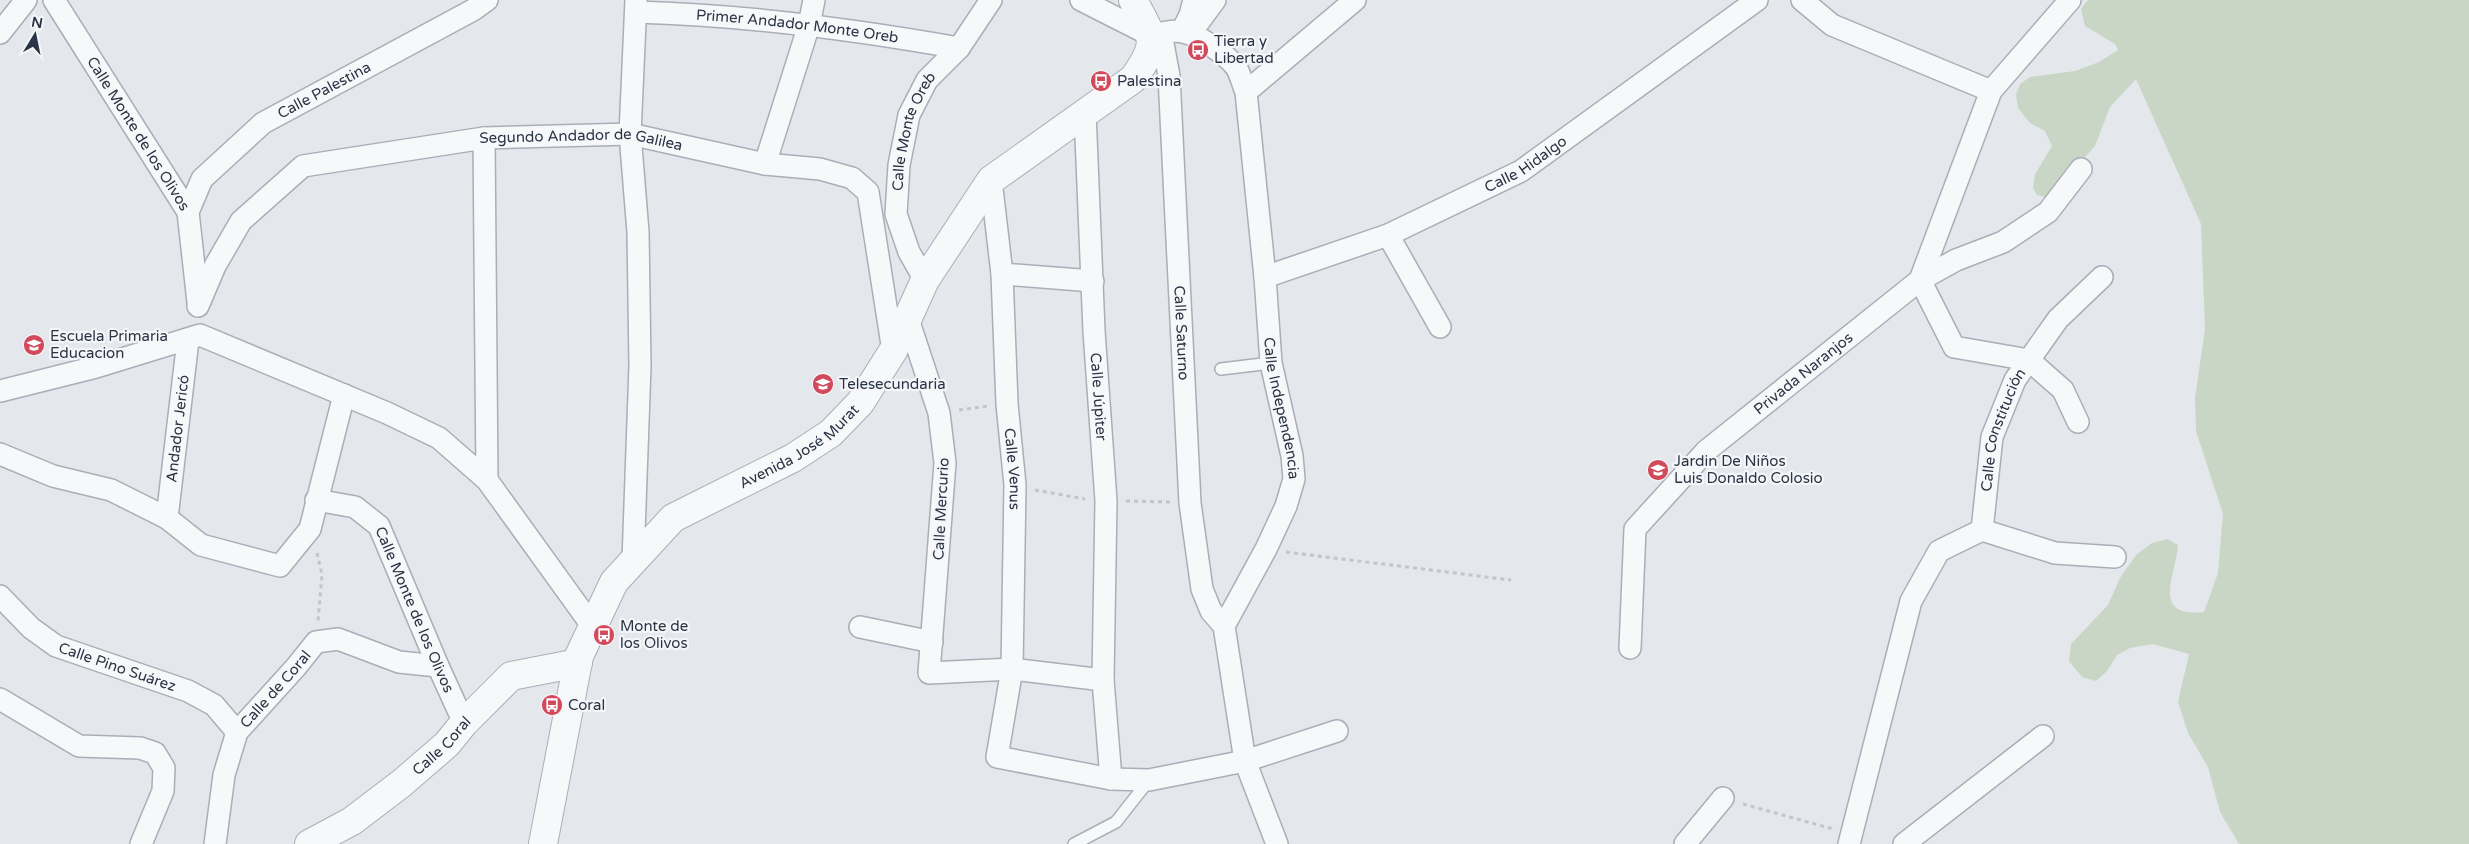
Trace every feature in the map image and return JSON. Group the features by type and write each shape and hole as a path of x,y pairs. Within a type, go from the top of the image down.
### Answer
{"street":[{"path":"0,33 26,0"},
{"name":"Calle Monte de los Olivos","path":"54,0 188,212 198,306 194,337"},
{"name":"Calle Palestina","path":"188,212 202,179 263,123 473,10 487,0"},
{"path":"765,164 809,25 814,0"},
{"name":"Calle Monte Oreb","path":"925,280 909,252 896,214 899,165 909,115 927,80 959,48 991,0"},
{"path":"1080,0 1156,34 1186,33 1215,0"},
{"path":"1133,0 1156,34"},
{"path":"1186,33 1194,0"},
{"path":"1246,92 1355,0"},
{"name":"Calle Hidalgo","path":"1265,277 1388,235 1521,171 1758,0"},
{"path":"1802,0 1832,25 1991,91"},
{"path":"1920,280 1991,91 2070,0"},
{"path":"633,561 640,366 638,232 630,134 636,6"},
{"name":"Primer Andador Monte Oreb","path":"636,6 877,33 959,48"},
{"name":"Calle Independencia","path":"1186,33 1214,48 1236,66 1246,92 1265,277 1271,363 1292,456 1294,479 1286,506 1266,549 1224,626"},
{"name":"Avenida José Murat","path":"543,844 579,656 614,582 673,518 793,458 831,432 860,403 893,351 925,280 991,180 1134,79 1150,51 1156,34"},
{"name":"Calle Saturno","path":"1156,34 1169,76 1190,503 1202,589 1211,611 1224,626"},
{"name":"Calle Júpiter","path":"1085,112 1094,331 1106,501 1103,680 1111,779"},
{"name":"Segundo Andador de Galilea","path":"198,306 215,266 241,221 303,166 484,138 630,134 765,164 820,169 852,178 868,192 893,351"},
{"path":"484,138 487,480"},
{"name":"Privada Naranjos","path":"1630,648 1635,529 1706,451 1920,280 1956,260 2003,242 2048,212 2081,169"},
{"name":"Calle Venus","path":"991,180 1002,274 1007,404 1014,485 1012,669 997,756 1111,779"},
{"path":"1388,235 1440,327"},
{"path":"1002,274 1093,281"},
{"path":"2078,422 2063,390 2029,360 2058,319 2102,277"},
{"name":"Calle Constitución","path":"1920,280 1954,347 2029,360 2014,380 1992,437 1982,530"},
{"name":"Calle Mercurio","path":"908,319 939,413 945,463 929,673 1012,669"},
{"path":"0,391 96,367 194,337 344,395 440,438 487,480 593,627"},
{"name":"Andador Jericó","path":"166,518 194,337"},
{"path":"0,454 53,476 111,490 166,518 201,546 280,566 310,529 344,395"},
{"name":"Calle Monte de los Olivos","path":"316,500 356,506 379,526 438,666 464,722"},
{"path":"1850,839 1911,601 1939,551 1982,530 2055,553 2114,557"},
{"name":"Calle Pino Suárez","path":"0,596 31,628 56,646 188,691 214,705 237,732"},
{"path":"1224,626 1245,761 1277,844"},
{"path":"860,627 932,642"},
{"path":"316,642 338,639 399,662 438,666"},
{"name":"Calle de Coral","path":"237,732 316,642"},
{"name":"Calle Coral","path":"309,844 352,821 402,783 447,744 464,722 511,676 578,663"},
{"path":"1012,669 1103,680"},
{"path":"0,699 79,746 140,748 155,753 164,768 163,791 141,844"},
{"path":"1111,779 1149,780 1245,761 1337,731"},
{"path":"215,844 224,774 237,732"},
{"path":"1904,844 2043,736"},
{"path":"1685,844 1723,798"}],"lane":[{"path":"1221,369 1271,363"},
{"path":"1074,844 1116,822 1149,780"}],"path":[{"path":"939,413 1007,404"},
{"path":"1014,485 1065,497 1106,501 1190,503"},
{"name":"Calle de Coral","path":"310,529 322,575 316,642"},
{"path":"1266,549 1511,580"},
{"path":"1723,798 1850,839"}],"green space":[{"path":"2088,0 2469,0 2469,844 2239,844 2220,812 2208,767 2188,733 2178,702 2189,654 2153,644 2130,648 2117,655 2107,671 2096,681 2082,677 2069,661 2071,644 2108,605 2120,578 2136,555 2152,543 2167,539 2178,545 2171,581 2170,592 2172,601 2177,608 2187,612 2204,612 2218,573 2223,514 2196,431 2195,398 2205,329 2201,224 2136,79 2110,107 2095,146 2080,163 2065,174 2046,197 2037,195 2033,188 2035,174 2052,146 2045,131 2030,123 2018,108 2016,95 2020,84 2030,77 2075,71 2099,62 2118,50 2115,44 2085,26 2081,9"}],"place":[{"name":"Tierra y Libertad","path":"1198,50"},
{"name":"Palestina","path":"1101,81"},
{"name":"Escuela Primaria Educacion","path":"34,345"},
{"name":"Telesecundaria","path":"823,384"},
{"name":"Jardin De Niños Luis Donaldo Colosio","path":"1658,470"},
{"name":"Monte de los Olivos","path":"604,635"},
{"name":"Coral","path":"552,705"}]}
